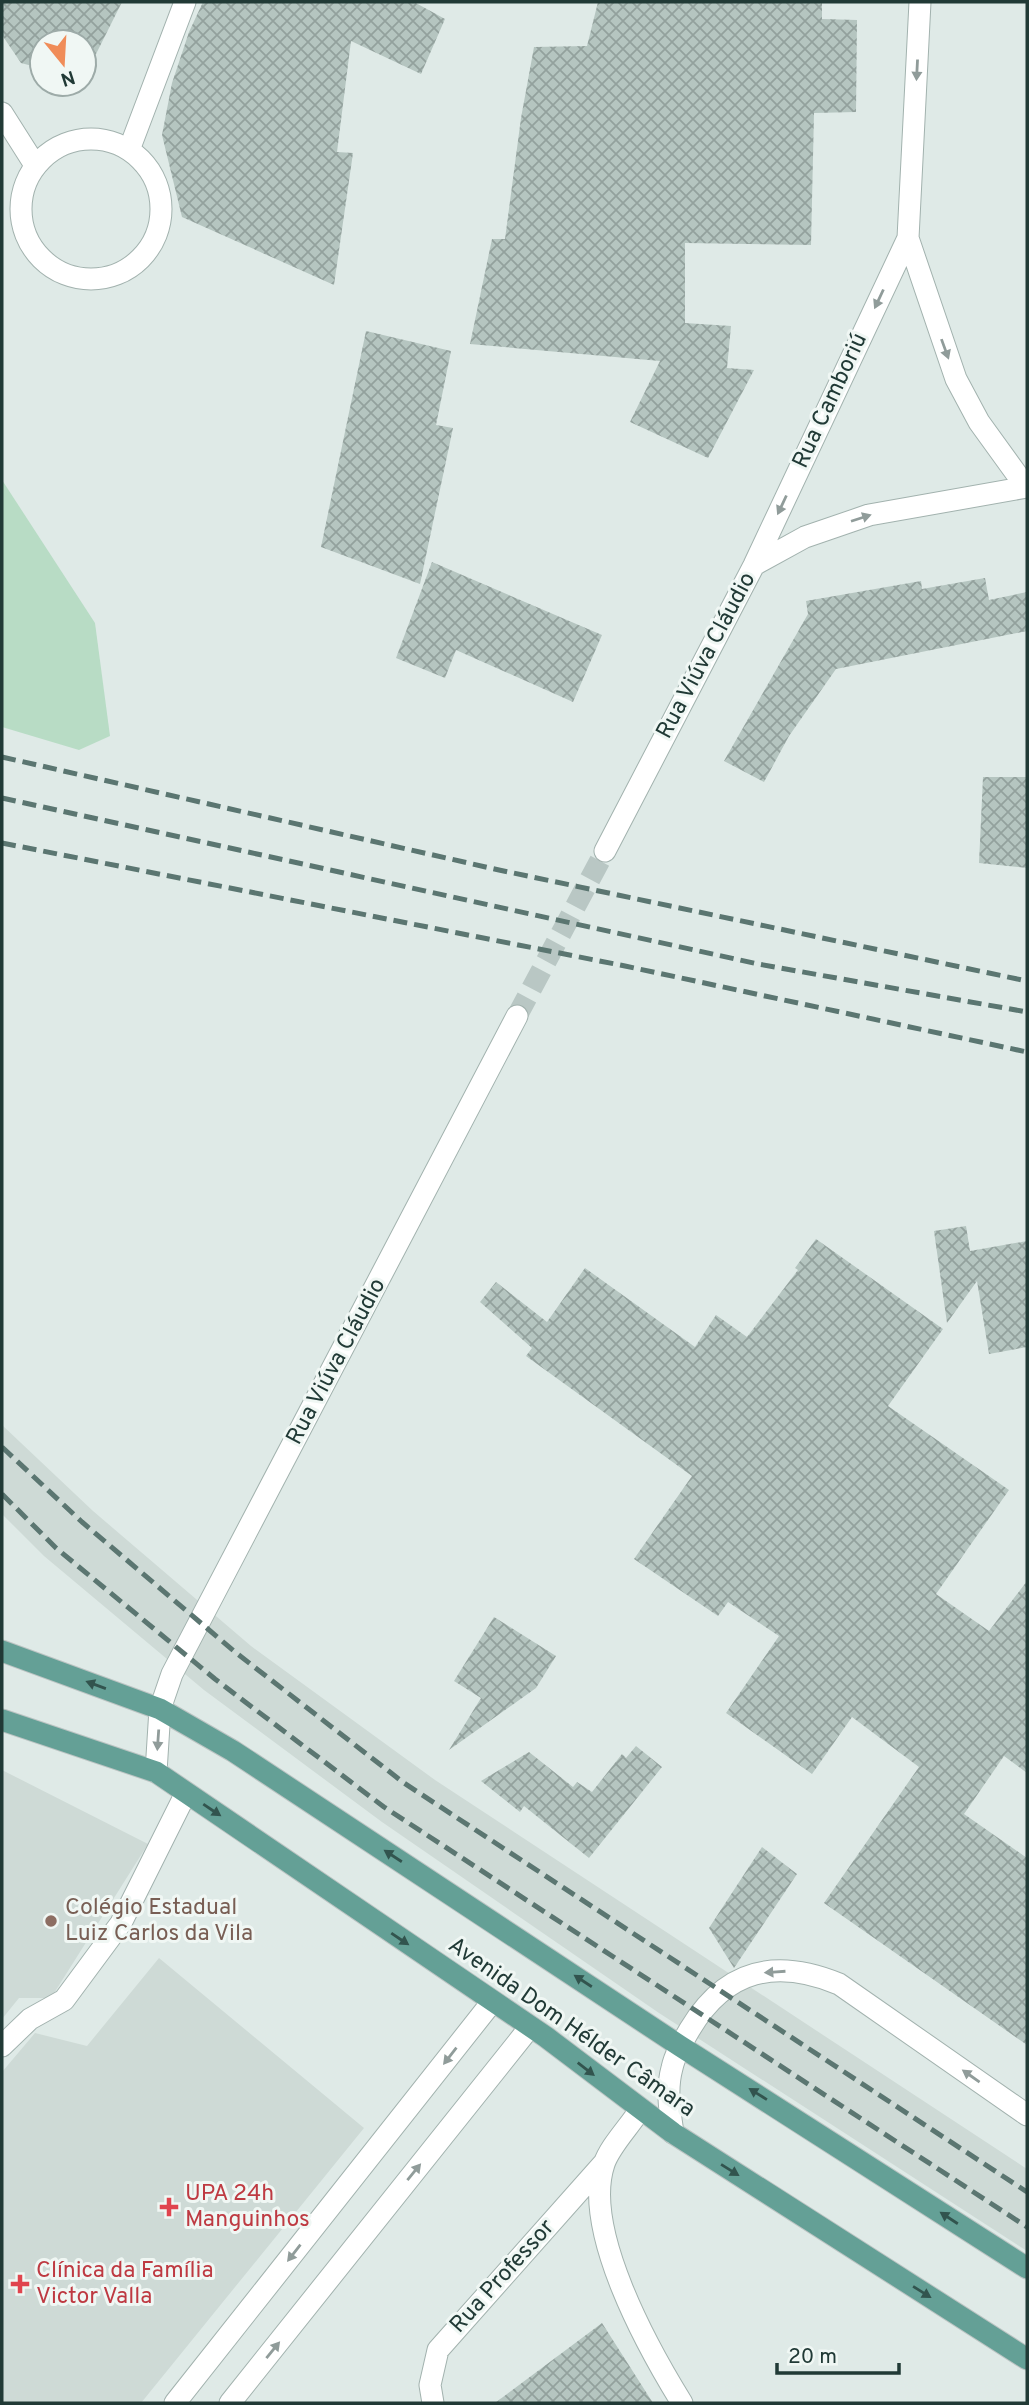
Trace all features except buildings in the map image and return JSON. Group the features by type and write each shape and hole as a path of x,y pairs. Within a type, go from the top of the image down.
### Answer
{"main road":[{"name":"Avenida Dom Hélder Câmara","path":"2,1651 160,1709 262,1769 680,2046 1027,2268"},
{"name":"Avenida Dom Hélder Câmara","path":"2,1720 156,1772 530,2027 639,2111 1027,2359"}],"street":[{"path":"129,150 185,2"},
{"name":"Rua Camboriú","path":"920,2 908,237 956,379 979,422 1027,487"},
{"path":"2,113 35,166"},
{"path":"89,139 110,141 129,150 153,174 162,207 155,240 134,267 103,279 69,277 40,259 22,230 21,197 35,166 50,151 69,142 89,139"},
{"name":"Rua Camboriú","path":"754,565 908,237"},
{"name":"Rua Viúva Cláudio","path":"605,851 754,565 805,537 869,515 1027,487"},
{"name":"Rua Viúva Cláudio","path":"156,1772 160,1709 172,1674 517,1016"},
{"path":"2,2046 30,2019 64,2000 121,1923 186,1793"},
{"path":"673,2133 668,2093 672,2068 680,2046 717,1992 735,1981 762,1973 788,1971 815,1974 839,1984 1027,2115"},
{"path":"175,2403 492,2002"},
{"path":"230,2403 530,2027"},
{"name":"Rua Professor","path":"433,2403 430,2385 438,2350 604,2164 639,2111"},
{"path":"604,2164 600,2200 606,2242 643,2340 682,2403"}],"shaded area":[{"path":"2,1425 93,1511 251,1646 435,1780 1027,2169 1027,2251 659,2013 382,1822 204,1690 44,1556 2,1514"},
{"name":"Colégio Estadual Luiz Carlos da Vila","path":"2,1770 148,1844 51,1998 19,1998 2,2019"},
{"name":"UPA 24h Manguinhos","path":"159,1958 364,2128 141,2403 2,2403 2,2072 35,2033 87,2046"}],"green space":[{"path":"2,480 95,623 110,736 79,750 2,727"}],"tunnel":[{"path":"517,1016 605,851"}],"railway":[{"path":"2,757 499,870 1027,981"},
{"path":"2,798 758,964 1027,1012"},
{"path":"2,843 625,966 1027,1052"},
{"path":"2,1447 82,1522 235,1652 404,1783 1027,2192"},
{"path":"2,1494 56,1548 215,1679 384,1807 1027,2227"}],"place":[{"name":"Colégio Estadual Luiz Carlos da Vila","path":"51,1921"},
{"name":"UPA 24h Manguinhos","path":"169,2207"},
{"name":"Clínica da Família Victor Valla","path":"20,2284"}]}
